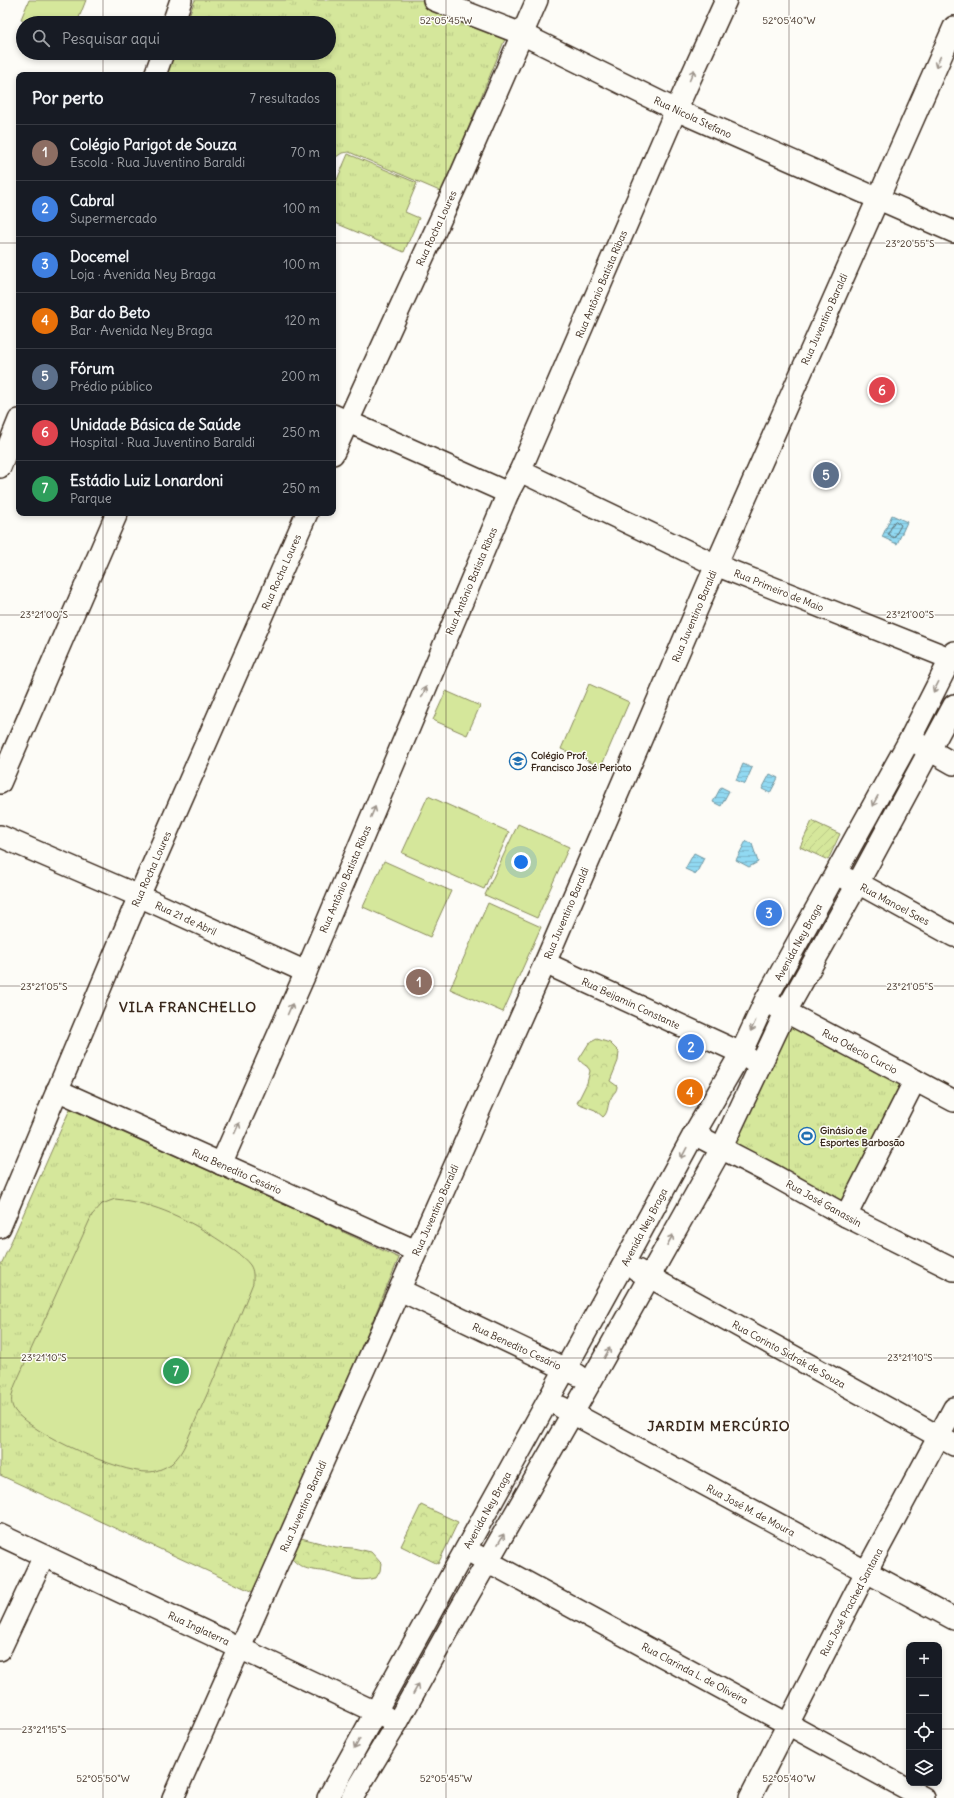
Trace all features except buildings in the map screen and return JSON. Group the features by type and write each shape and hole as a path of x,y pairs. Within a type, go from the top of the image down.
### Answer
{"street":[{"path":"175,16 181,0"},
{"name":"Rua Nicola Stefano","path":"434,0 522,34 676,110 954,232"},
{"name":"Rua Rocha Loures","path":"336,439 340,418 458,181 537,0"},
{"name":"Rua Antônio Batista Ribas","path":"221,1164 306,972 508,493 520,471 676,110 726,0"},
{"name":"Rua Juventino Baraldi","path":"173,1798 545,963 716,565 954,27"},
{"path":"156,72 160,60"},
{"path":"340,418 508,493"},
{"path":"1,461 16,427"},
{"name":"Rua Primeiro de Maio","path":"520,471 716,565 953,657"},
{"path":"0,783 116,516"},
{"name":"Rua Rocha Loures","path":"0,1227 139,896 306,516"},
{"name":"Avenida Ney Braga","path":"328,1798 375,1710 624,1264 694,1134 741,1053 765,1001 910,739 953,657"},
{"path":"352,1798 397,1723 721,1149 786,1011 858,883 954,705"},
{"path":"910,739 954,764"},
{"name":"Rua 21 de Abril","path":"0,836 139,896 306,972"},
{"name":"Rua Manoel Saes","path":"834,874 858,883 954,936"},
{"name":"Rua Beijamin Constante","path":"545,963 741,1053 760,1066"},
{"name":"Rua Odecio Curcio","path":"765,1001 954,1101"},
{"path":"846,1216 915,1080"},
{"name":"Rua Benedito Cesário","path":"57,1090 416,1251"},
{"name":"Rua José Ganassin","path":"694,1134 773,1175 846,1216 954,1270"},
{"name":"Rua Corinto Sidrak de Souza","path":"624,1264 946,1441"},
{"name":"Rua Benedito Cesário","path":"400,1290 591,1381"},
{"name":"Rua José M. de Moura","path":"548,1400 954,1619"},
{"name":"Rua José Prached Santana","path":"750,1798 866,1572 946,1441 954,1408"},
{"name":"Rua Inglaterra","path":"0,1535 375,1710 397,1723"},
{"name":"Rua Clarinda L. de Oliveira","path":"465,1549 924,1798"},
{"path":"0,1650 44,1556"}],"green space":[{"path":"29,0 86,0 80,16 22,16"},
{"path":"195,0 427,0 505,39 442,192 349,152 342,153 336,157 336,72 167,72 171,60 336,60 336,16 189,16"},
{"path":"348,154 417,183 405,212 419,218 404,252 336,223 336,182"},
{"path":"589,684 629,702 601,767 561,749"},
{"path":"446,691 480,706 467,735 433,720"},
{"path":"428,796 509,832 484,889 402,853"},
{"path":"812,821 840,834 828,860 800,847"},
{"path":"518,824 569,847 537,918 485,895"},
{"path":"384,861 451,891 430,937 363,907"},
{"path":"488,903 541,927 503,1012 450,989"},
{"path":"789,1018 910,1081 844,1211 724,1148"},
{"path":"597,1039 610,1043 619,1052 618,1061 610,1081 617,1086 617,1088 603,1117 595,1110 577,1103 587,1083 590,1071 588,1067 579,1059 589,1043"},
{"path":"70,1109 292,1208 399,1258 257,1594 0,1475 0,1267"},
{"path":"115,1199 144,1204 184,1220 210,1234 237,1253 250,1265 253,1272 253,1283 219,1367 180,1455 171,1464 160,1470 151,1472 135,1471 118,1466 57,1441 24,1420 15,1411 12,1405 12,1395 15,1385 92,1215 102,1204"},
{"path":"421,1505 458,1522 438,1564 401,1546"},
{"path":"301,1538 336,1547 353,1548 371,1552 381,1563 380,1571 376,1578 362,1580 303,1567 291,1558 294,1545"}],"water":[{"path":"892,515 907,522 897,544 882,537"},
{"path":"743,764 752,768 745,784 736,780"},
{"path":"770,774 778,778 770,793 762,789"},
{"path":"721,787 729,791 721,806 713,802"},
{"path":"746,841 752,844 758,862 749,867 736,860"},
{"path":"694,853 704,858 696,874 685,869"}],"place":[{"name":"Unidade Básica de Saúde","path":"882,390"},
{"name":"Fórum","path":"826,475"},
{"name":"Colégio Prof. Francisco José Perioto","path":"518,761"},
{"name":"Docemel","path":"769,913"},
{"name":"Colégio Parigot de Souza","path":"419,982"},
{"name":"Cabral","path":"691,1047"},
{"name":"Bar do Beto","path":"690,1092"},
{"name":"Ginásio de Esportes Barbosão","path":"807,1136"},
{"name":"Estádio Luiz Lonardoni","path":"176,1371"}],"district":[{"name":"VILA FRANCHELLO","path":"188,1007"},
{"name":"JARDIM MERCÚRIO","path":"719,1426"}]}
